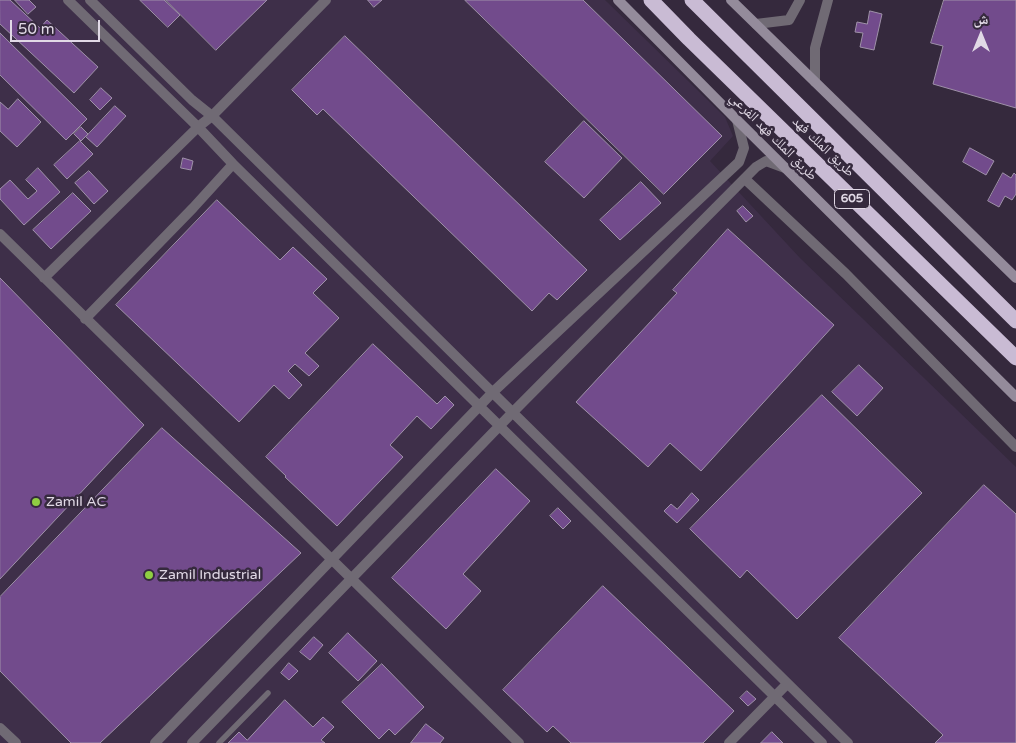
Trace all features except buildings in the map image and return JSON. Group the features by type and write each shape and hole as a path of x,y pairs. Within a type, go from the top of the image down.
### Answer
{"highway":[{"path":"644,0 688,39"},
{"name":"طريق الملك فهد","path":"651,0 688,39 1016,358"},
{"name":"طريق الملك فهد","path":"692,0 1016,321"}],"main road":[{"name":"طريق الملك فهد الفرعي","path":"618,0 1016,397"},
{"path":"731,0 1016,278"}],"street":[{"path":"68,0 822,743"},
{"path":"90,0 192,100 212,116 786,684 848,743"},
{"path":"44,278 198,127 212,116 326,0"},
{"path":"756,24 789,20 800,0"},
{"path":"815,82 815,48 828,0"},
{"path":"154,743 493,392 739,162 744,148 737,120"},
{"path":"192,743 499,426 756,167 766,161 785,168"},
{"path":"85,318 193,208 233,164"},
{"path":"745,179 846,274 1016,447"},
{"path":"0,234 518,743"},
{"path":"729,743 786,684"},
{"path":"0,728 16,743"}],"lane":[{"path":"219,743 268,693"}],"shaded area":[{"path":"0,0 605,0 725,117 733,136 710,161 800,258 1016,467 1016,743 0,743"}],"place":[{"name":"Zamil AC","path":"36,502"},
{"name":"Zamil Industrial","path":"149,575"}]}
